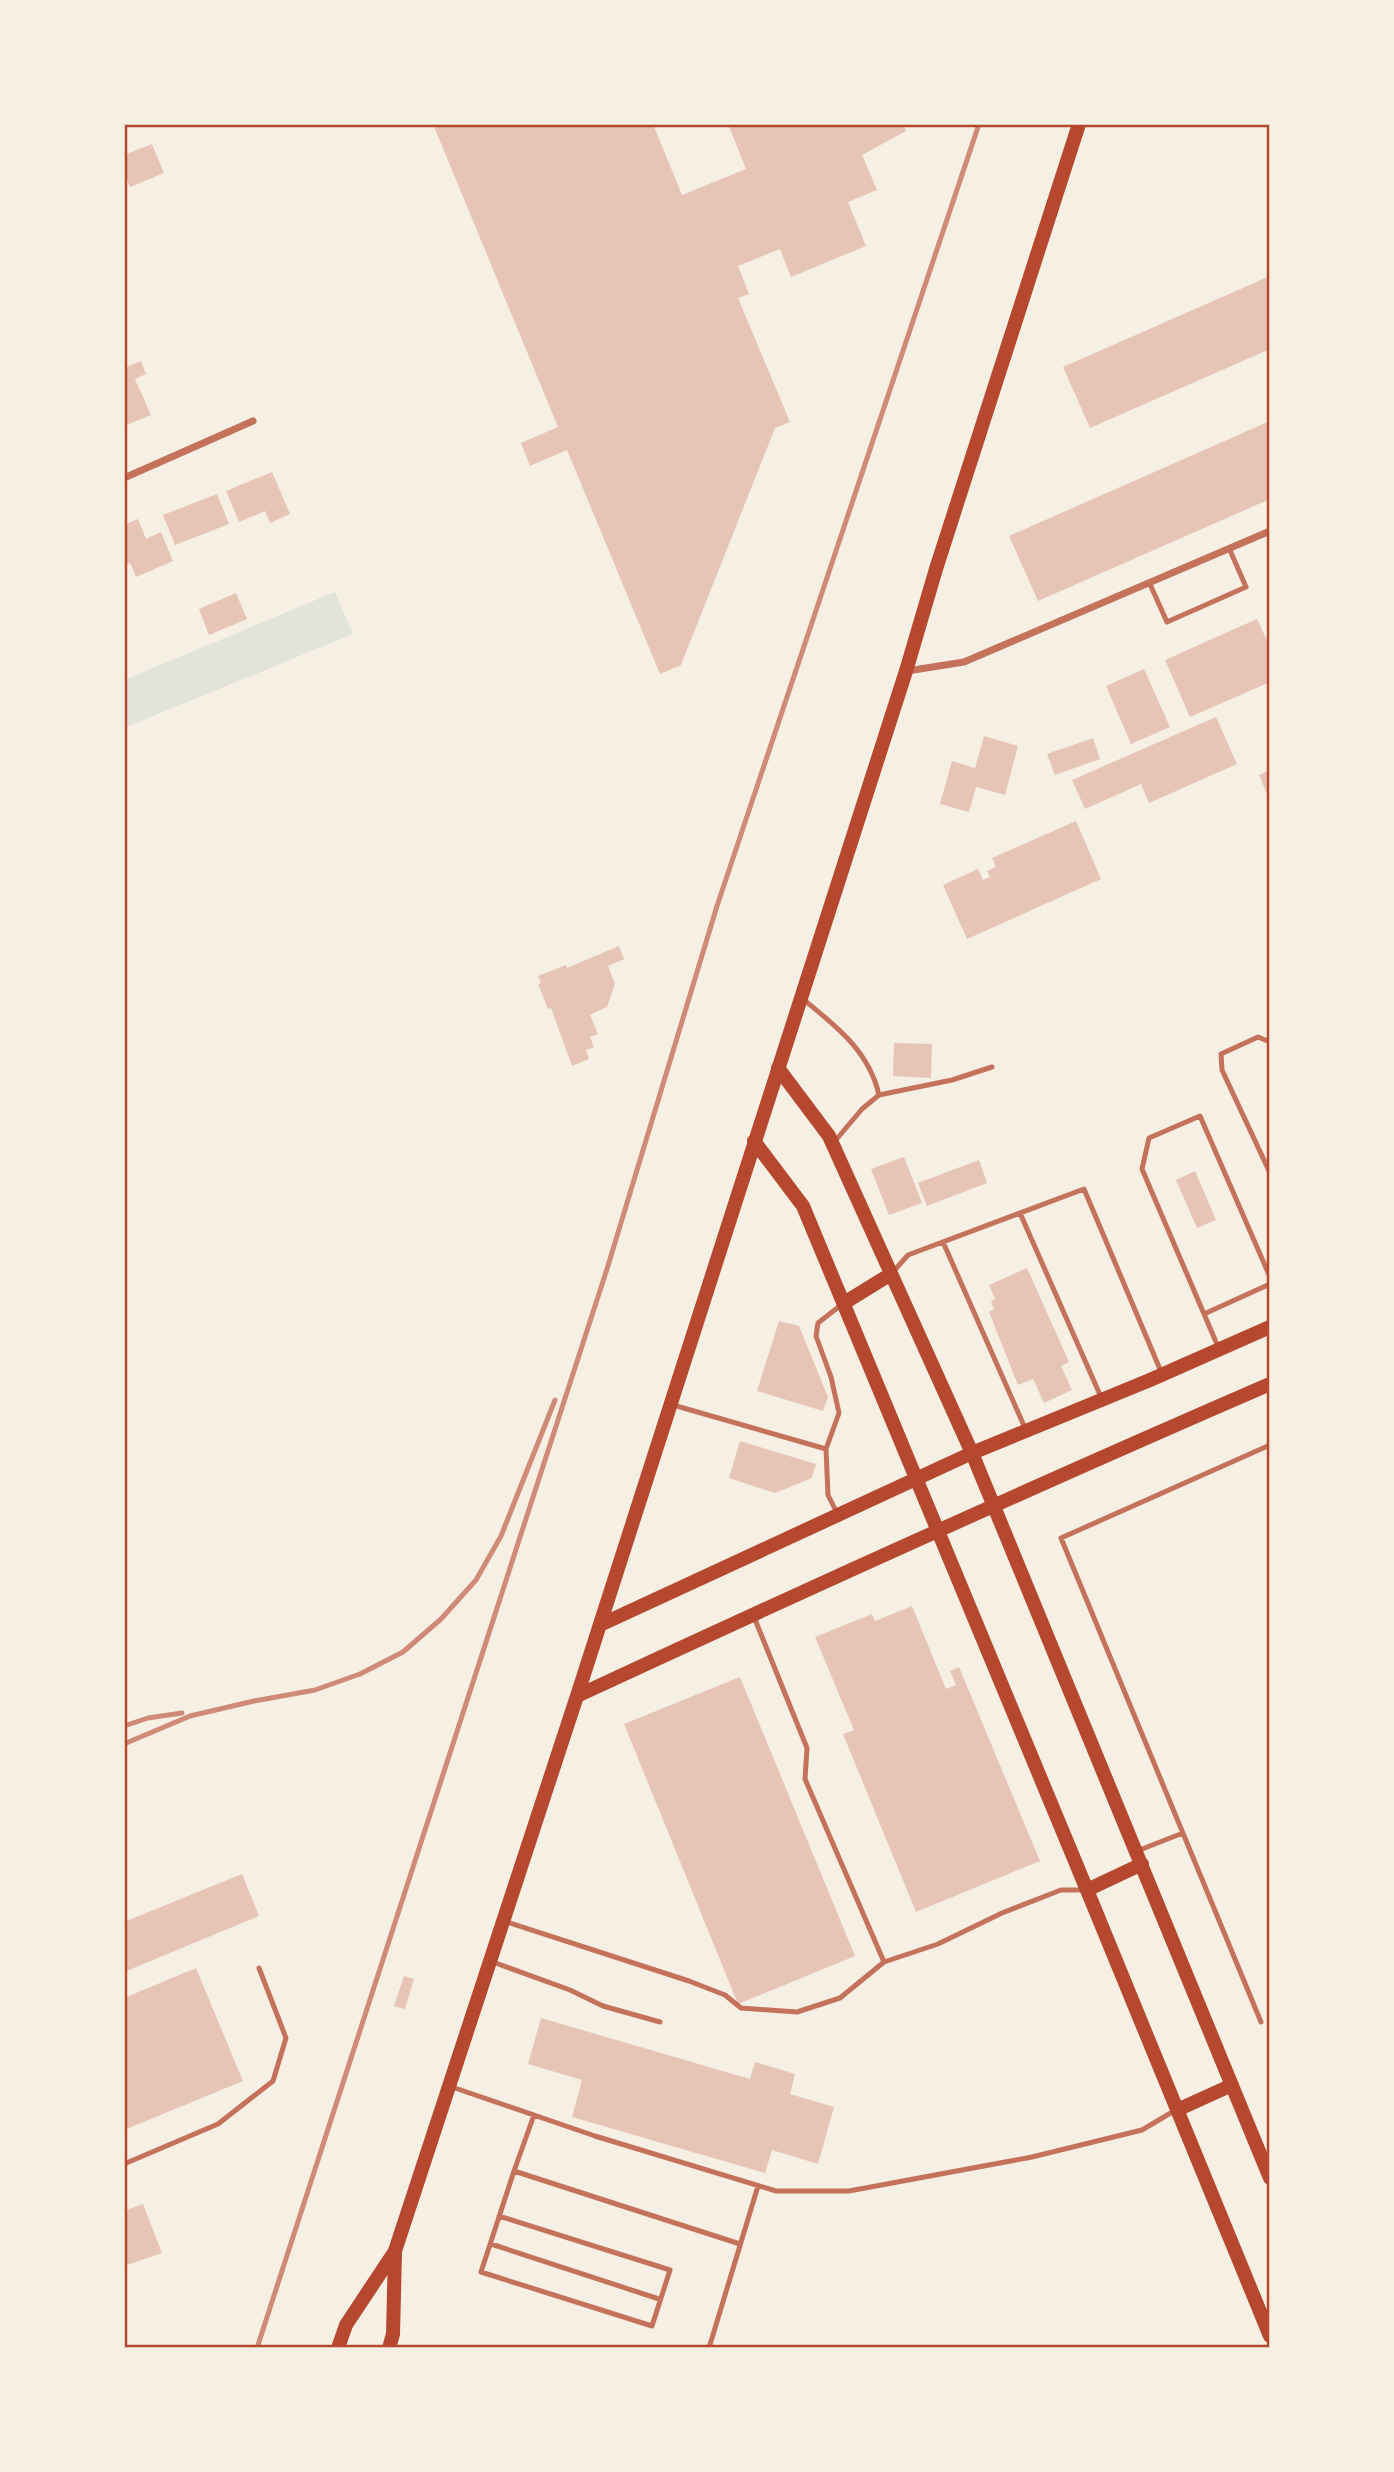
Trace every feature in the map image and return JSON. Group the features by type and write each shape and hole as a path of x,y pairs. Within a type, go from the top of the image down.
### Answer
{"main road":[{"path":"338,2348 346,2325 395,2251 600,1625 1079,124"},
{"path":"778,1068 829,1136 972,1453 991,1505 1270,2178"},
{"path":"754,1141 803,1206 1270,2336"},
{"path":"844,1303 891,1274"},
{"path":"600,1625 972,1453 1162,1375 1270,1327"},
{"path":"577,1696 939,1532 991,1505 1270,1384"},
{"path":"1087,1890 1139,1858"},
{"path":"1177,2110 1231,2085"},
{"path":"389,2348 393,2334 395,2251"}],"street":[{"path":"124,478 253,421"},
{"path":"906,671 964,662 1270,531"}],"lane":[{"path":"1149,582 1167,622 1246,587 1229,548"},
{"path":"801,997 848,1037 876,1080 879,1095"},
{"path":"1270,1042 1258,1038 1221,1054 1222,1070 1270,1173"},
{"path":"833,1144 862,1109 879,1095 952,1080 992,1067"},
{"path":"1219,1350 1142,1169 1149,1138 1200,1116 1270,1277"},
{"path":"891,1274 908,1255 1084,1189 1162,1375"},
{"path":"1020,1213 1102,1400"},
{"path":"943,1242 1026,1431"},
{"path":"1204,1314 1270,1284"},
{"path":"838,1515 828,1495 826,1449 839,1413 831,1377 816,1336 818,1323 844,1303"},
{"path":"670,1404 826,1449"},
{"path":"1261,2022 1061,1538 1270,1445"},
{"path":"753,1614 807,1748 805,1779 884,1962"},
{"path":"1139,1858 1183,1833"},
{"path":"503,1921 690,1981 726,1995 741,2008 797,2012 840,1998 884,1962 938,1944 1002,1913 1061,1890 1087,1890"},
{"path":"490,1961 570,1990 603,2006 660,2022"},
{"path":"124,2164 218,2123 273,2081 286,2038 259,1968"},
{"path":"449,2086 776,2192 849,2191 1032,2157 1142,2130 1177,2110"},
{"path":"499,2216 670,2270 652,2326 481,2272 491,2244 499,2216 514,2171 534,2115"},
{"path":"514,2171 740,2244"},
{"path":"709,2348 758,2186"},
{"path":"491,2244 659,2299"}],"shaded area":[{"path":"335,592 353,634 124,728 124,680"}],"building":[{"path":"433,124 653,124 682,195 746,169 728,124 904,124 906,131 862,155 877,190 848,202 866,246 791,277 780,249 738,266 749,294 738,298 790,422 775,428 681,665 660,674 567,450 530,466 521,443 558,427"},
{"path":"152,144 164,173 130,187 124,172 124,155"},
{"path":"1270,276 1270,349 1090,428 1063,367"},
{"path":"141,361 146,374 135,379 151,415 124,426 124,368"},
{"path":"1270,421 1270,499 1038,601 1009,536"},
{"path":"272,472 290,514 270,523 265,511 239,522 226,491"},
{"path":"217,494 229,524 175,545 163,515"},
{"path":"138,519 146,539 161,532 173,561 136,577 130,563 124,565 124,525"},
{"path":"236,593 247,619 209,635 199,609"},
{"path":"1257,619 1270,647 1270,682 1190,717 1165,660"},
{"path":"1144,669 1170,727 1131,744 1106,686"},
{"path":"1216,717 1237,764 1149,803 1141,784 1085,809 1072,780"},
{"path":"984,736 1018,746 1005,795 976,787 969,812 940,804 952,761 975,768"},
{"path":"1093,738 1100,759 1055,775 1047,754"},
{"path":"1270,770 1270,801 1259,775"},
{"path":"1076,821 1101,879 967,939 943,885 978,869 983,880 990,877 987,871 996,867 992,858"},
{"path":"619,946 624,959 608,966 615,984 607,1007 590,1015 598,1034 590,1037 594,1047 586,1050 589,1059 572,1066 551,1008 548,1009 538,984 541,983 538,976 566,965 567,968"},
{"path":"894,1043 932,1044 931,1078 893,1076"},
{"path":"904,1157 922,1203 889,1215 871,1169"},
{"path":"979,1160 987,1183 927,1206 918,1183"},
{"path":"1195,1171 1216,1220 1197,1228 1176,1180"},
{"path":"1027,1268 1069,1362 1061,1366 1072,1390 1044,1403 1033,1379 1018,1385 989,1312 994,1309 991,1301 995,1299 989,1285"},
{"path":"779,1321 799,1326 828,1397 823,1411 757,1391"},
{"path":"740,1441 816,1464 812,1478 775,1493 729,1478"},
{"path":"912,1606 946,1689 956,1685 950,1671 959,1667 1040,1861 916,1912 843,1734 854,1730 815,1637 872,1614 875,1621"},
{"path":"740,1677 855,1956 738,2004 624,1724"},
{"path":"242,1874 259,1916 124,1972 124,1922"},
{"path":"196,1968 243,2081 124,2130 124,1998"},
{"path":"404,1976 414,1979 405,2009 394,2006"},
{"path":"541,2018 750,2079 755,2062 795,2074 790,2094 834,2107 818,2164 772,2150 765,2173 572,2117 582,2080 528,2064"},
{"path":"143,2204 162,2253 124,2266 124,2211"}],"railway":[{"path":"257,2348 607,1269 717,906 979,124"},
{"path":"124,1744 190,1716 315,1690 360,1674 403,1652 441,1619 476,1580 501,1536 555,1400"},
{"path":"124,1726 148,1718 182,1713"}]}
